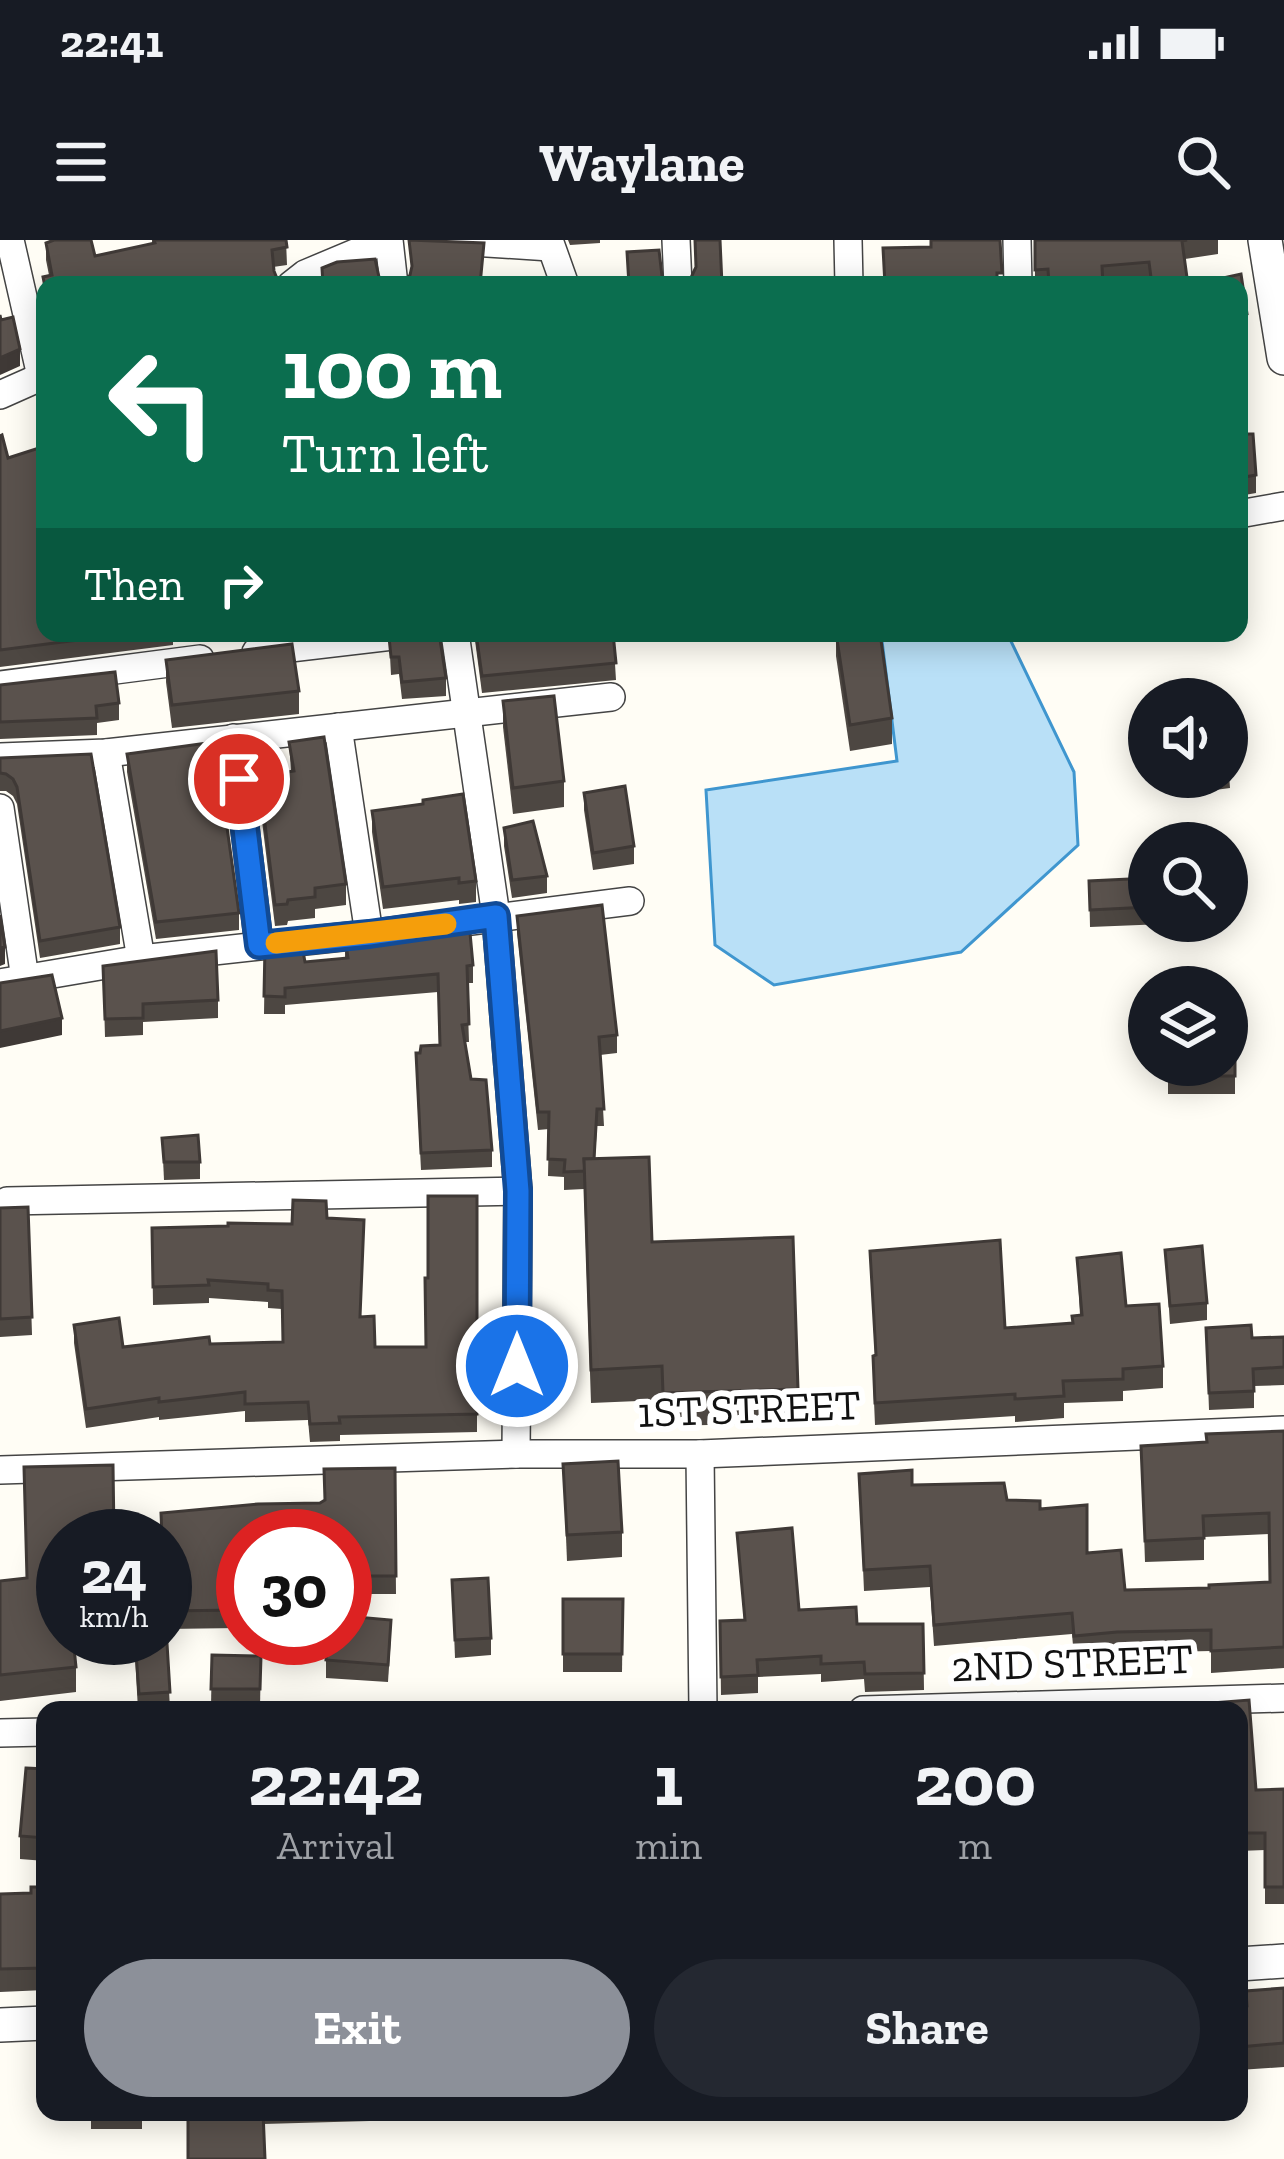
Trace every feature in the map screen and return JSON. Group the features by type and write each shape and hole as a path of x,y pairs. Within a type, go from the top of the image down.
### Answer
{"street":[{"path":"10,240 36,346"},
{"path":"302,276 388,240 393,276"},
{"path":"440,240 550,244 562,276"},
{"path":"676,240 678,276"},
{"path":"848,240 849,276"},
{"path":"1017,240 1018,276"},
{"path":"1265,240 1284,358"},
{"path":"0,395 36,378"},
{"path":"1248,512 1284,506"},
{"path":"0,685 217,657 214,642"},
{"path":"239,654 341,642"},
{"path":"456,642 496,916 518,1191 516,1454"},
{"path":"0,757 106,753 611,697"},
{"path":"338,727 369,934"},
{"path":"234,738 259,945"},
{"path":"106,753 141,958"},
{"path":"0,808 12,981 141,958 629,901"},
{"path":"7,1201 518,1191"},
{"name":"1ST STREET","path":"0,1470 516,1454 700,1454 1284,1430"},
{"path":"700,1454 703,1701"},
{"name":"2ND STREET","path":"1178,1701 1284,1698"},
{"path":"0,1733 36,1732"},
{"path":"1248,1963 1284,1960"},
{"path":"0,2025 36,2024"}],"water":[{"path":"882,642 1011,642 1074,772 1078,845 961,952 774,985 715,945 706,790 897,761"}],"building":[{"path":"91,240 95,256 154,240 286,240 287,247 272,250 276,276 48,276 52,275 46,243"},
{"path":"409,240 484,243 481,276 409,276"},
{"path":"695,240 720,240 722,276 692,276"},
{"path":"931,240 1000,240 1002,273 885,276 883,248 931,247"},
{"path":"1035,240 1187,240 1182,241 1187,276 1151,276 1149,262 1102,266 1103,276 1048,276 1048,269 1035,270"},
{"path":"659,250 662,276 628,276 627,252"},
{"path":"375,259 379,276 322,276 322,268 337,262"},
{"path":"0,315 1,320 13,317 20,349 0,358"},
{"path":"1248,434 1253,434 1256,475 1248,476"},
{"path":"0,436 8,458 36,449 36,642 63,642 0,650"},
{"path":"390,642 440,642 446,678 402,682 399,657 391,657"},
{"path":"477,642 614,642 616,663 482,676"},
{"path":"837,642 881,642 892,718 850,725"},
{"path":"292,644 299,691 172,705 166,660"},
{"path":"115,672 119,703 96,706 97,718 0,722 0,685"},
{"path":"554,696 564,781 513,788 503,701"},
{"path":"324,737 346,884 315,888 315,897 275,905 259,776 294,771 289,742"},
{"path":"215,742 239,913 156,922 127,754"},
{"path":"91,754 120,927 40,941 17,787 13,779 0,773 0,758"},
{"path":"625,786 634,846 593,853 584,793"},
{"path":"463,794 476,881 459,883 459,878 383,887 372,811"},
{"path":"533,821 547,876 512,880 504,828"},
{"path":"1128,879 1128,908 1090,910 1089,881"},
{"path":"602,905 617,1035 599,1037 604,1109 597,1109 594,1159 584,1159 585,1171 564,1172 565,1160 548,1159 549,1112 538,1112 517,916"},
{"path":"469,922 473,965 467,966 469,1024 462,1025 471,1079 486,1080 492,1150 421,1153 416,1053 421,1046 440,1045 438,974 285,988 285,997 264,996 265,946 302,946 305,962 348,958 345,938"},
{"path":"216,951 218,1000 143,1004 143,1018 105,1019 103,966"},
{"path":"52,975 62,1018 0,1031 0,983"},
{"path":"198,1135 200,1162 164,1162 162,1138"},
{"path":"649,1157 652,1242 793,1237 798,1389 663,1393 662,1366 591,1370 584,1159"},
{"path":"428,1196 477,1196 477,1414 339,1417 340,1423 310,1424 308,1402 245,1404 245,1392 86,1409 74,1325 119,1318 123,1347 209,1337 210,1344 283,1342 282,1291 268,1290 268,1284 208,1280 209,1285 153,1287 152,1228 292,1224 293,1200 326,1201 327,1218 364,1220 360,1317 374,1316 375,1347 426,1347"},
{"path":"28,1207 32,1317 0,1319 0,1208"},
{"path":"1000,1240 1005,1328 1073,1323 1072,1316 1082,1315 1077,1258 1121,1253 1126,1306 1159,1304 1163,1366 1123,1369 1123,1379 1063,1381 1064,1396 1015,1399 1015,1394 875,1403 870,1251"},
{"path":"1202,1246 1207,1303 1170,1306 1165,1250"},
{"path":"1251,1325 1252,1338 1284,1337 1284,1367 1253,1369 1254,1391 1209,1393 1206,1328"},
{"path":"1284,1431 1284,1647 1211,1651 1211,1630 1074,1636 1072,1613 934,1625 930,1566 864,1570 859,1474 912,1470 912,1485 1004,1483 1007,1500 1040,1501 1040,1509 1087,1505 1087,1553 1121,1550 1125,1590 1270,1582 1269,1513 1203,1516 1204,1538 1145,1541 1141,1446 1207,1442 1206,1434"},
{"path":"618,1461 622,1532 567,1535 563,1464"},
{"path":"113,1465 114,1509 36,1509 36,1665 76,1667 0,1675 0,1581 27,1578 24,1467"},
{"path":"395,1468 396,1576 372,1576 372,1509 216,1509 216,1610 192,1611 192,1510 320,1503 325,1500 324,1469"},
{"path":"792,1528 799,1610 856,1607 857,1624 923,1624 924,1673 865,1674 864,1662 821,1664 821,1656 757,1660 758,1675 721,1677 720,1621 745,1620 737,1533"},
{"path":"488,1578 491,1638 455,1640 452,1580"},
{"path":"563,1599 623,1599 622,1654 563,1654"},
{"path":"372,1618 391,1620 388,1665 372,1664"},
{"path":"212,1655 216,1655 216,1665 261,1665 260,1689 211,1689"},
{"path":"137,1665 168,1665 170,1692 139,1694"},
{"path":"1249,1700 1256,1790 1284,1789 1284,1887 1265,1887 1265,1833 1248,1833 1248,1701 1236,1701"},
{"path":"26,1768 36,1769 36,1837 20,1836"},
{"path":"31,1887 36,1887 36,1968 0,1969 0,1894 31,1893"},
{"path":"1284,1988 1284,2043 1248,2046 1248,1991"},
{"path":"188,2121 263,2121 265,2159 188,2159"}],"slow traffic":[{"path":"276,943 446,924"}],"route":[{"path":"239,779 259,945 496,916 518,1191 517,1366"}]}
